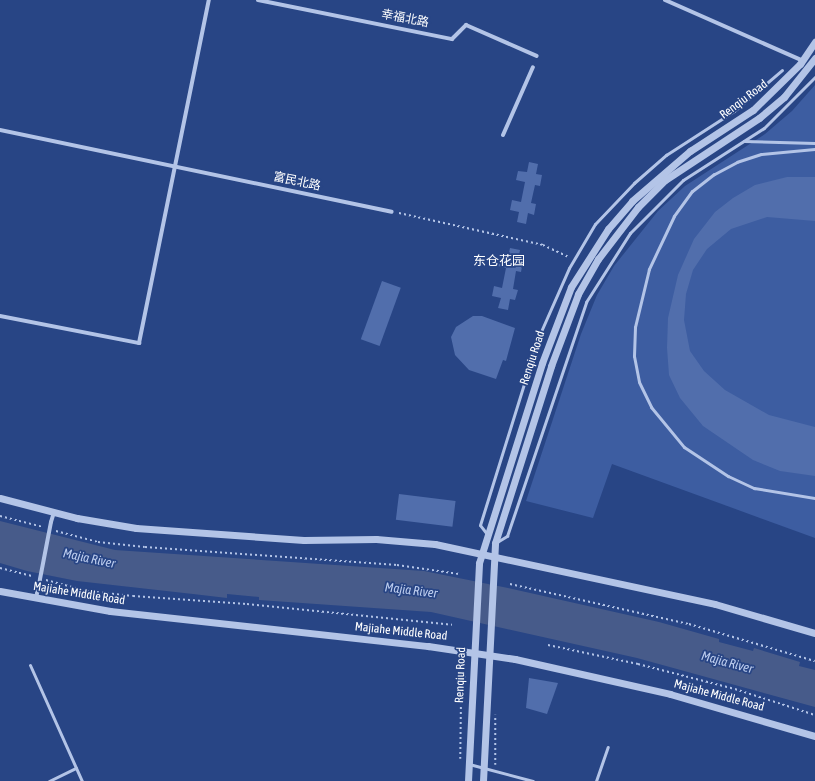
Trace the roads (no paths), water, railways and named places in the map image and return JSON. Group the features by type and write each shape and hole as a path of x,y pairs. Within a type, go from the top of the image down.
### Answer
{"street":[{"path":"0,316 139,343 210,0"},
{"name":"幸福北路","path":"258,0 452,39 459,29 471,26 537,56"},
{"path":"665,0 803,60"},
{"name":"Renqiu Road","path":"468,781 472,652 479,563 556,324 571,287 594,251 632,201 660,174 754,110 803,60 815,42"},
{"name":"Renqiu Road","path":"482,781 488,654 495,566 495,543 565,328 578,294 598,259 638,207 665,180 759,118 784,97 815,58"},
{"path":"503,135 533,67"},
{"name":"富民北路","path":"0,130 392,212"},
{"path":"0,498 54,512 136,528 304,540 399,540 495,554 715,604 815,633"},
{"path":"36,599 54,512"},
{"name":"Majiahe Middle Road","path":"0,591 110,612 488,654 670,694 815,736"}],"lane":[{"path":"488,534 480,525 529,364 556,295 595,224 634,183 666,155 756,94 782,70"},
{"path":"495,543 507,536 579,324 597,282 630,233 683,180 744,142 797,98 815,77"},
{"path":"744,142 815,144"},
{"path":"815,149 785,150 749,158 714,174 692,191 674,216 649,269 635,327 634,356 639,382 651,407 684,447 728,476 754,488 815,498"},
{"path":"30,665 82,781"},
{"path":"596,781 608,747"},
{"path":"469,764 533,781"},
{"path":"49,781 76,768"}],"water":[{"name":"Majia River","path":"0,521 115,550 424,571 508,588 659,622 719,639 719,642 753,651 754,648 800,662 799,666 815,670 815,707 637,658 431,612 259,600 259,597 227,594 227,598 77,581 27,571 0,563"}],"district":[{"name":"东仓花园","path":"499,261"}]}
